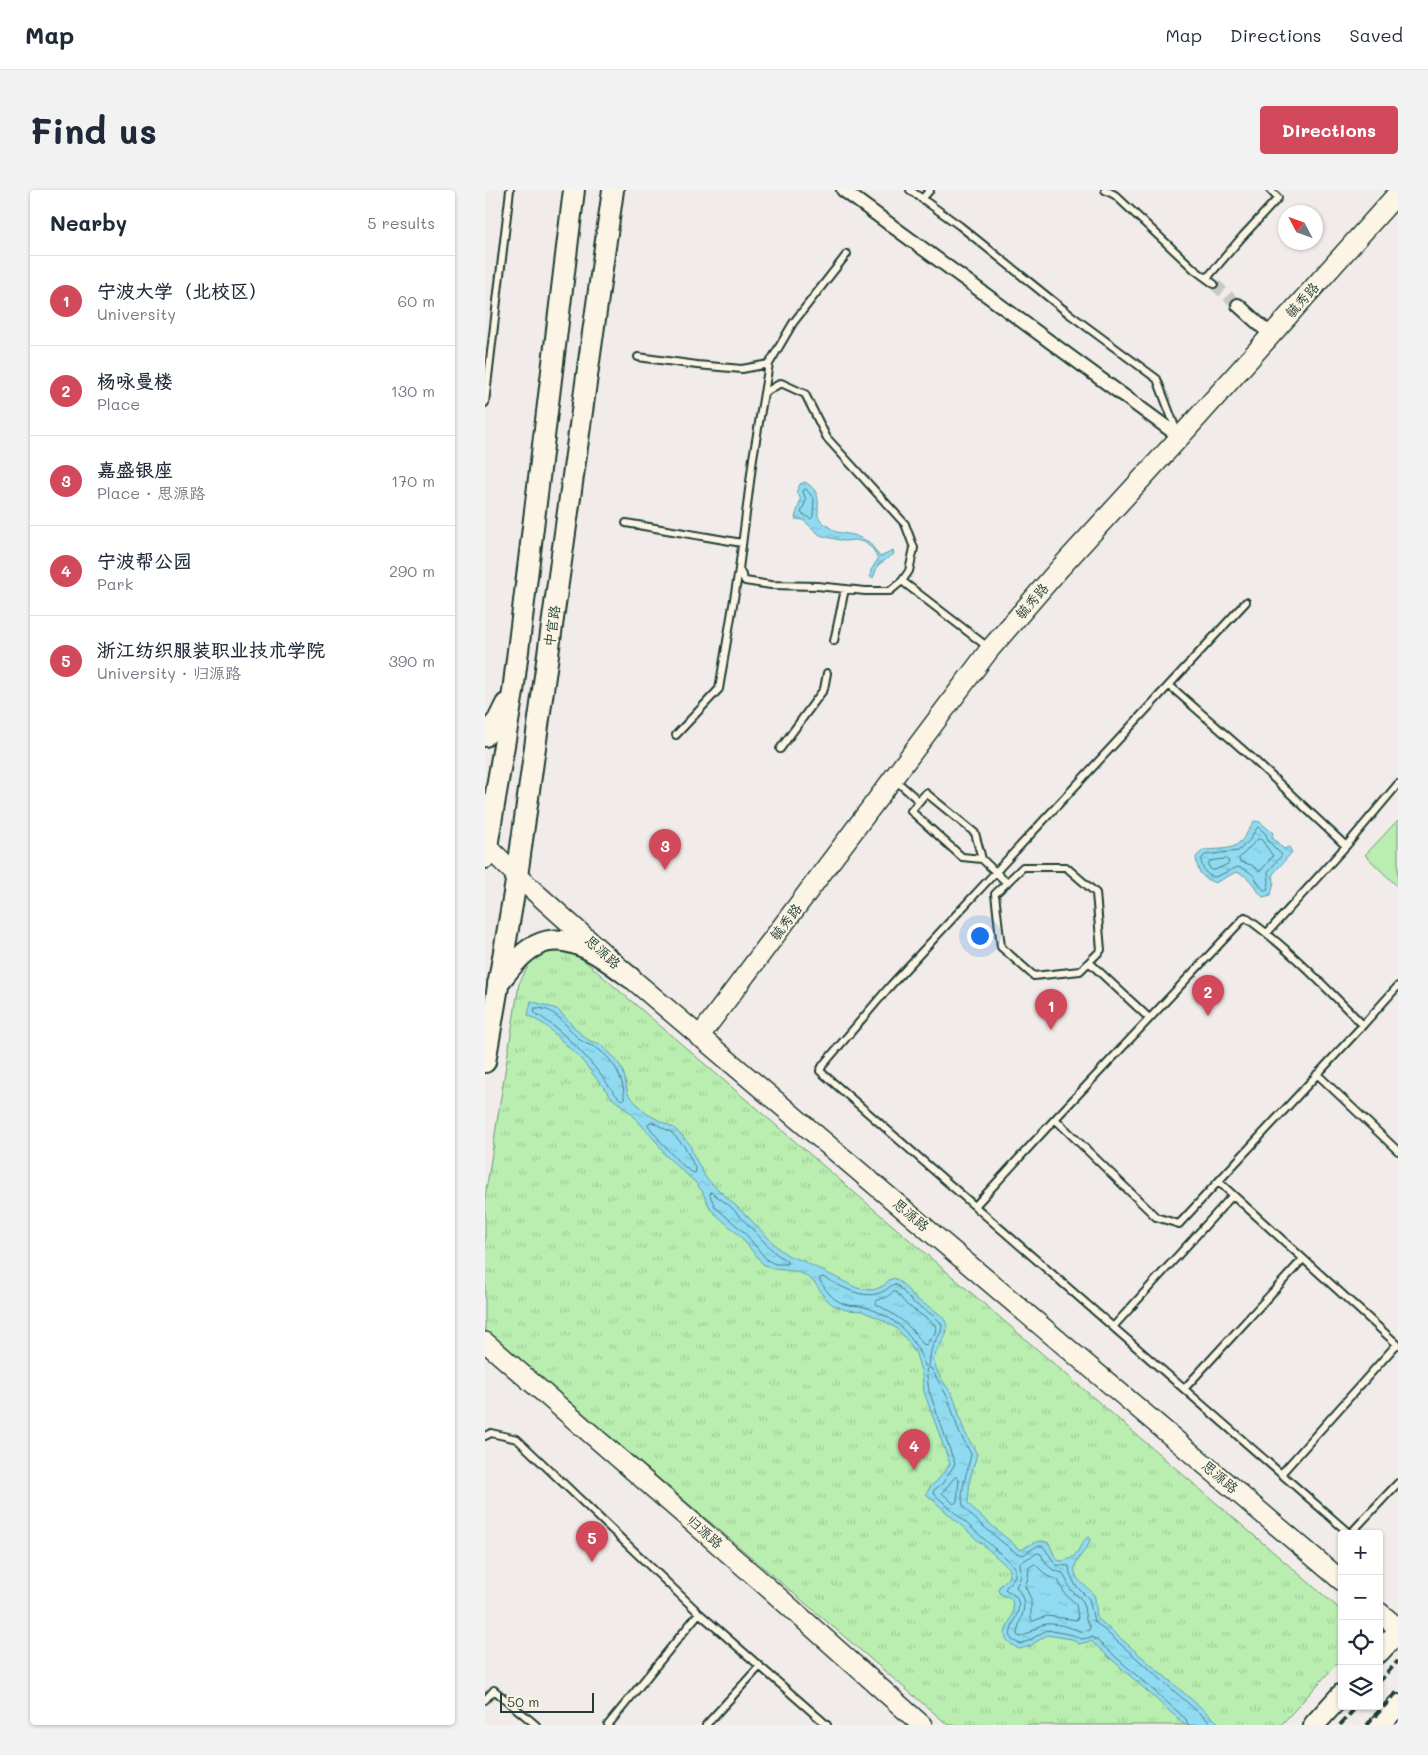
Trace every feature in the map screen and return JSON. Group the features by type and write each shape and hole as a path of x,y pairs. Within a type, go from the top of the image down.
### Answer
{"main road":[{"path":"486,849 513,692 574,190"},
{"name":"中官路","path":"485,1062 517,876 613,190"},
{"path":"485,736 498,720 513,692"},
{"path":"498,983 514,964 538,944 560,940 596,952 631,978"},
{"path":"1383,1647 1398,1630"},
{"path":"1314,1725 1338,1698"},
{"path":"1380,1725 1398,1705"}],"street":[{"path":"843,190 1180,437"},
{"name":"毓秀路","path":"699,1037 990,649 1060,568 1398,193"},
{"path":"1237,305 1271,335"},
{"name":"思源路","path":"486,849 699,1037 1338,1578"},
{"name":"归源路","path":"485,1342 757,1578 922,1725"},
{"path":"1383,1616 1398,1630"}],"lane":[{"path":"485,404 510,190"},
{"path":"910,190 960,226 1068,313 1157,379 1180,437"},
{"path":"922,198 930,190"},
{"path":"1105,190 1115,195 1195,270 1214,284"},
{"path":"1207,278 1278,198 1269,190"},
{"path":"677,735 719,689 739,569 753,458 769,364 793,323 847,254"},
{"path":"638,357 742,369 769,364"},
{"path":"739,569 745,581 771,585 890,591 909,572 915,548 905,524 827,438 805,394 781,383 764,393"},
{"path":"626,523 742,543"},
{"path":"902,581 990,649"},
{"path":"834,640 845,589"},
{"path":"1246,602 891,985 820,1071 1345,1530"},
{"path":"780,749 824,689 827,673"},
{"path":"1169,684 1250,756 1346,846"},
{"path":"894,779 919,802"},
{"path":"1267,934 1346,846 1398,784"},
{"path":"982,859 962,857 911,811 926,793 975,833 982,859 1007,883"},
{"path":"1023,867 1066,867 1097,893 1101,950 1089,962 1080,971 1034,976 1001,947 995,894 1023,867"},
{"path":"975,1206 1245,917 1309,971 1363,1025"},
{"path":"1089,962 1149,1018"},
{"path":"1055,1119 1156,1217 1179,1224 1398,986"},
{"path":"1317,1074 1398,1151"},
{"path":"1219,1182 1397,1345 1281,1474"},
{"path":"1113,1327 1233,1195"},
{"path":"1184,1389 1303,1259"},
{"path":"485,1436 491,1433 517,1439 699,1613 827,1725"},
{"path":"1354,1530 1398,1483"},
{"path":"608,1725 699,1613"},
{"path":"706,1725 760,1666"},
{"path":"485,1700 494,1690 537,1725"}],"green space":[{"path":"1398,820 1398,887 1365,855"},
{"path":"550,949 580,957 1338,1608 1338,1662 1281,1725 948,1725 485,1330 485,1197 519,984 530,962"}],"water":[{"path":"805,482 816,493 818,516 822,522 836,532 854,535 869,542 880,557 893,551 894,554 878,565 873,578 870,577 871,570 878,559 873,549 864,542 855,540 844,541 820,535 803,520 795,519 800,500 796,493 800,484"},
{"path":"1254,821 1260,822 1273,833 1272,837 1284,849 1289,847 1292,852 1273,874 1274,882 1271,895 1263,897 1249,879 1236,872 1215,883 1206,879 1199,870 1196,857 1203,850 1235,846 1243,838"},
{"path":"531,1001 557,1009 582,1035 590,1041 600,1044 615,1058 623,1070 628,1094 647,1114 674,1128 690,1144 693,1154 706,1178 779,1249 789,1256 857,1288 874,1290 894,1278 913,1296 942,1317 947,1329 935,1356 936,1368 952,1394 964,1430 977,1454 970,1479 968,1503 1021,1550 1035,1542 1049,1543 1059,1561 1066,1560 1075,1555 1088,1537 1090,1540 1089,1544 1076,1563 1075,1572 1079,1581 1090,1590 1095,1598 1097,1618 1221,1725 1185,1725 1091,1641 1079,1644 1072,1639 1047,1635 1030,1646 1019,1649 1006,1639 1006,1629 1013,1612 1013,1605 1011,1598 999,1593 998,1588 1008,1578 1010,1569 926,1494 950,1464 924,1392 922,1374 916,1354 906,1339 896,1328 881,1319 862,1311 846,1310 833,1305 825,1298 815,1283 805,1275 794,1271 773,1269 763,1264 740,1236 711,1210 702,1191 695,1182 665,1155 659,1145 632,1114 612,1098 580,1058 545,1025 528,1015"}],"tunnel":[{"path":"1214,284 1238,305"}],"railway":[{"path":"1383,1678 1398,1661"},
{"path":"1367,1725 1398,1691"},
{"path":"1340,1725 1353,1710"}],"place":[{"name":"嘉盛银座","path":"665,870"},
{"name":"杨咏曼楼","path":"1208,1016"},
{"name":"宁波大学（北校区）","path":"1051,1030"},
{"name":"宁波帮公园","path":"914,1470"},
{"name":"浙江纺织服装职业技术学院","path":"592,1562"}]}
